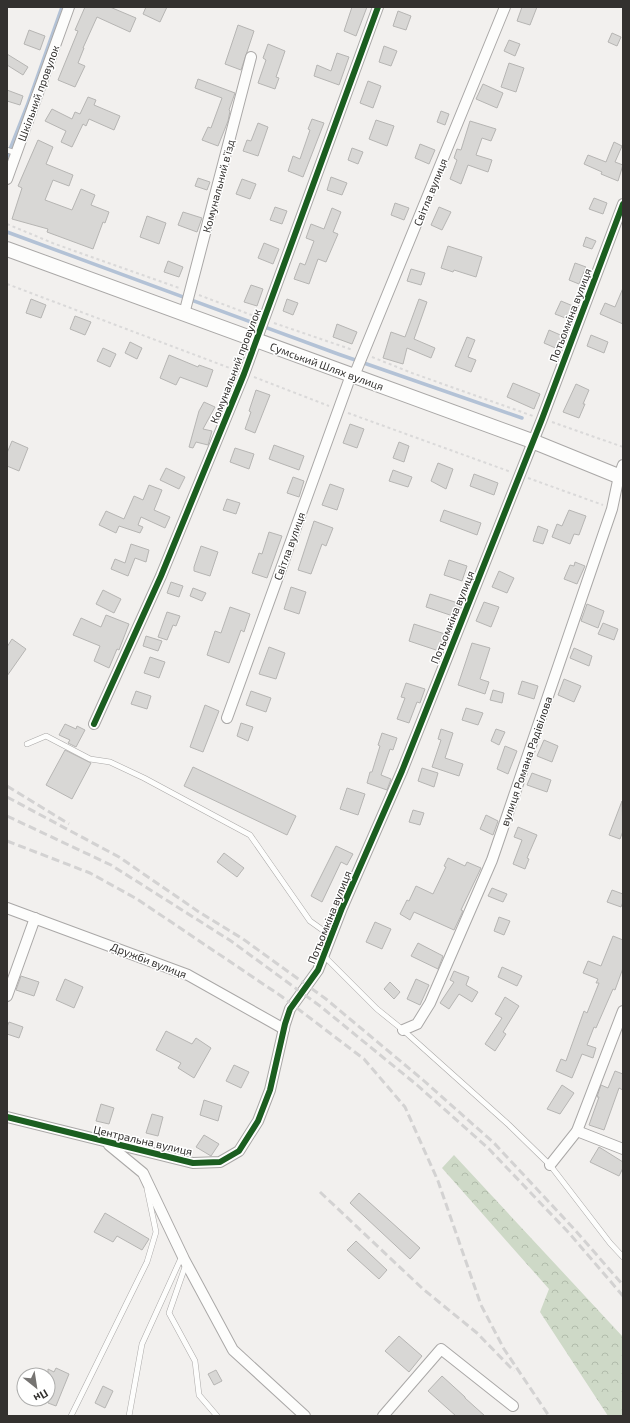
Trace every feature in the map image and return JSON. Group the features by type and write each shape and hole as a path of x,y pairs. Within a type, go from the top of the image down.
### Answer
{"main road":[{"name":"Сумський Шлях вулиця","path":"7,249 622,473"}],"street":[{"name":"Шкільний провулок","path":"7,179 13,152 69,7"},
{"name":"Комунальний провулок","path":"94,724 160,576 244,374 378,7"},
{"name":"Світла вулиця","path":"227,718 338,410 363,354 505,7"},
{"name":"Комунальний в’їзд","path":"184,314 251,57"},
{"name":"Потьомкіна вулиця","path":"284,1029 290,1009 318,970 342,908 402,771 542,419 623,204"},
{"name":"вулиця Романа Радівілова","path":"403,1030 417,1024 430,1003 492,860 612,509 622,473"},
{"name":"Дружби вулиця","path":"7,908 188,975 284,1029"},
{"path":"7,996 35,918"},
{"path":"550,1165 577,1131 623,1011"},
{"name":"Центральна вулиця","path":"7,1117 193,1163 220,1162 239,1151 258,1121 270,1090 284,1029"},
{"path":"577,1131 623,1149"},
{"path":"106,1142 143,1173 184,1259 233,1350 305,1416"},
{"path":"383,1416 441,1349 512,1406"}],"lane":[{"path":"27,744 46,736 90,760 110,762 144,778 250,834 310,921 331,936"},
{"path":"323,955 377,1009 403,1030 509,1125 550,1165 610,1243 623,1257"},
{"path":"71,1416 147,1262 156,1232 143,1173"},
{"path":"129,1416 142,1344 184,1259"},
{"path":"184,1259 169,1313 195,1361 199,1395 217,1416"}],"path":[{"path":"7,224 55,244 190,292 263,320 363,354 412,373 623,447"},
{"path":"7,284 338,410 612,509"}],"green space":[{"path":"454,1155 623,1337 623,1416 608,1416 540,1312 549,1289 442,1168"}],"building":[{"path":"85,7 110,7 136,18 130,32 97,17 78,63 85,66 75,87 58,80 78,31 75,30"},
{"path":"146,7 167,7 160,22 143,14"},
{"path":"352,7 367,7 356,36 344,31"},
{"path":"522,7 537,7 530,25 517,21"},
{"path":"398,11 411,16 406,30 393,26"},
{"path":"238,25 254,31 241,70 225,64"},
{"path":"29,30 45,36 40,50 24,44"},
{"path":"612,33 621,37 617,46 608,42"},
{"path":"509,40 520,44 515,56 504,51"},
{"path":"268,44 285,51 276,77 279,78 275,89 258,83 266,60 263,58"},
{"path":"384,46 397,51 391,66 379,62"},
{"path":"337,53 349,57 339,85 314,76 317,65 331,71"},
{"path":"7,54 28,67 23,75 7,65"},
{"path":"509,63 524,68 516,92 501,87"},
{"path":"198,79 235,93 229,110 228,121 218,146 202,140 208,127 211,128 222,98 195,88"},
{"path":"368,81 381,86 373,108 360,103"},
{"path":"483,84 503,93 497,108 476,99"},
{"path":"7,90 23,96 20,105 7,101"},
{"path":"88,97 96,100 94,105 120,116 114,130 89,119 86,126 83,124 72,147 61,142 66,131 45,121 52,109 72,119 75,112 80,114"},
{"path":"441,111 449,114 445,125 437,122"},
{"path":"312,119 324,123 303,177 288,171 293,156 300,159 310,130 308,129"},
{"path":"376,120 394,126 387,146 369,139"},
{"path":"470,121 496,129 491,141 482,138 476,155 492,160 488,172 468,165 461,184 450,179 457,160 454,158 457,149 461,150"},
{"path":"258,123 268,127 258,156 243,151 247,140 251,141"},
{"path":"38,140 53,147 46,164 73,175 69,186 53,180 45,200 72,210 81,189 95,195 91,205 109,212 105,223 103,222 93,249 47,232 48,229 12,219 22,188 18,186"},
{"path":"614,142 622,146 615,162 623,165 618,181 601,174 602,172 584,164 588,155 606,162"},
{"path":"420,144 435,150 429,164 415,158"},
{"path":"352,148 363,152 358,164 348,160"},
{"path":"331,177 347,183 342,195 327,190"},
{"path":"198,178 210,182 207,190 195,186"},
{"path":"242,179 256,184 250,199 236,194"},
{"path":"594,198 607,203 603,214 589,209"},
{"path":"395,203 409,208 404,220 391,215"},
{"path":"275,207 287,211 282,224 270,220"},
{"path":"439,207 451,212 442,230 431,225"},
{"path":"332,208 341,212 333,232 338,234 326,262 318,259 309,284 294,279 300,263 305,265 314,241 306,238 311,224 324,229"},
{"path":"183,212 202,218 197,232 178,225"},
{"path":"147,216 166,223 159,244 140,237"},
{"path":"586,237 596,241 592,249 583,246"},
{"path":"264,243 279,249 273,264 258,258"},
{"path":"448,246 482,257 476,277 454,270 453,272 441,268"},
{"path":"168,261 183,267 179,277 164,272"},
{"path":"575,263 586,267 579,284 569,280"},
{"path":"411,269 425,273 421,285 407,281"},
{"path":"251,285 263,289 257,306 244,302"},
{"path":"623,288 623,324 600,314 605,303 615,307"},
{"path":"31,299 46,305 41,318 26,313"},
{"path":"287,299 298,303 293,315 283,311"},
{"path":"419,299 427,302 414,339 435,348 431,358 407,348 403,364 383,358 391,332 405,337"},
{"path":"561,301 573,306 568,319 555,314"},
{"path":"75,316 91,322 85,335 70,329"},
{"path":"337,324 357,332 352,344 333,337"},
{"path":"549,330 565,337 560,350 544,343"},
{"path":"591,335 608,342 604,353 587,346"},
{"path":"467,337 475,340 468,357 476,360 471,372 455,366"},
{"path":"130,342 142,348 137,359 125,353"},
{"path":"103,348 116,354 110,367 97,361"},
{"path":"169,355 198,367 199,365 213,370 207,387 180,377 176,385 160,378"},
{"path":"513,383 540,394 534,409 507,397"},
{"path":"576,384 589,390 579,418 563,412"},
{"path":"256,390 270,395 255,433 245,429"},
{"path":"204,402 215,407 203,429 212,431 208,445 196,442 193,448 189,447 199,411"},
{"path":"350,424 364,429 357,448 343,443"},
{"path":"12,441 28,448 19,471 7,466 7,453"},
{"path":"399,442 409,446 404,462 393,458"},
{"path":"274,445 304,456 299,470 269,459"},
{"path":"235,448 254,454 249,469 230,462"},
{"path":"438,463 453,469 446,489 431,481"},
{"path":"166,468 185,477 179,489 160,480"},
{"path":"393,470 412,477 408,487 389,481"},
{"path":"474,474 498,483 494,495 470,486"},
{"path":"293,477 304,481 299,497 287,493"},
{"path":"330,484 344,489 337,510 322,505"},
{"path":"149,485 162,490 154,510 170,517 165,528 141,517 138,525 143,527 140,533 119,526 116,533 99,525 106,511 124,519 134,496 143,500"},
{"path":"227,499 240,503 236,514 223,510"},
{"path":"444,510 481,523 477,535 440,521"},
{"path":"569,510 586,516 579,535 574,534 570,544 552,537 557,524 562,526"},
{"path":"314,521 333,528 326,546 322,544 311,574 298,570"},
{"path":"538,526 548,530 543,544 533,541"},
{"path":"269,532 282,536 267,578 252,573 259,553 262,554"},
{"path":"131,544 149,550 146,562 135,558 128,576 111,569 115,559 125,563"},
{"path":"201,546 218,552 210,576 194,571"},
{"path":"449,560 467,566 462,581 444,575"},
{"path":"575,562 585,566 577,584 564,579 570,565 574,566"},
{"path":"499,571 514,578 507,593 492,587"},
{"path":"171,582 183,586 179,597 167,593"},
{"path":"291,587 306,592 299,614 284,609"},
{"path":"193,588 206,593 202,601 190,596"},
{"path":"103,590 121,599 114,613 96,604"},
{"path":"430,594 461,604 456,617 426,607"},
{"path":"484,602 499,607 491,627 476,621"},
{"path":"587,604 604,611 598,628 581,621"},
{"path":"230,607 250,614 244,632 241,630 229,663 207,655 215,631 221,633"},
{"path":"167,612 180,616 176,626 173,625 167,640 158,637"},
{"path":"106,615 129,624 119,650 117,649 109,668 94,661 100,646 73,635 81,618 101,627"},
{"path":"603,623 618,629 614,640 598,634"},
{"path":"414,624 445,634 439,651 409,641"},
{"path":"146,636 162,641 158,651 143,646"},
{"path":"12,639 26,649 7,676 7,647"},
{"path":"472,643 490,648 480,679 489,682 485,694 458,685"},
{"path":"269,647 285,653 276,679 259,674"},
{"path":"574,648 592,656 589,666 570,658"},
{"path":"150,657 165,662 159,678 144,673"},
{"path":"564,679 581,686 574,702 558,695"},
{"path":"522,681 538,686 534,699 518,694"},
{"path":"406,683 425,689 420,703 417,702 409,723 397,719 405,698 401,697"},
{"path":"493,690 504,693 502,703 490,700"},
{"path":"136,691 151,696 147,709 131,704"},
{"path":"251,691 271,698 266,712 246,705"},
{"path":"205,705 219,711 203,752 190,747"},
{"path":"466,708 483,713 478,725 462,720"},
{"path":"241,723 253,727 248,741 237,736"},
{"path":"65,724 76,729 77,726 85,730 76,747 68,743 70,740 59,735"},
{"path":"441,729 453,733 445,758 463,764 459,776 432,767 441,740 438,739"},
{"path":"496,729 505,732 499,745 491,741"},
{"path":"382,733 397,738 393,750 390,749 381,775 391,779 387,790 367,783 380,746 378,745"},
{"path":"544,740 558,746 552,762 537,756"},
{"path":"505,746 517,751 508,774 497,769"},
{"path":"65,750 91,763 72,799 46,785"},
{"path":"193,767 296,816 287,835 184,786"},
{"path":"422,768 438,773 434,787 418,781"},
{"path":"532,773 551,780 547,792 527,785"},
{"path":"347,788 365,794 358,815 340,809"},
{"path":"622,801 623,831 620,839 609,835"},
{"path":"413,810 424,813 420,825 409,822"},
{"path":"486,815 498,821 493,835 480,829"},
{"path":"518,827 537,835 527,858 529,859 525,869 513,864 522,840 514,837"},
{"path":"336,846 353,854 347,865 341,862 322,902 311,896"},
{"path":"224,853 244,868 237,877 217,862"},
{"path":"448,858 465,866 467,862 481,868 461,910 463,911 454,930 414,912 410,920 400,914 407,900 409,901 416,886 433,894 446,867 444,866"},
{"path":"492,888 507,894 503,902 488,896"},
{"path":"612,890 623,894 623,902 621,907 607,902"},
{"path":"499,917 510,921 504,935 494,931"},
{"path":"375,922 391,929 382,949 366,942"},
{"path":"613,936 623,940 623,968 615,990 613,989 596,1028 594,1027 587,1045 596,1048 593,1058 582,1054 572,1078 556,1071 561,1059 566,1061 584,1011 587,1013 599,983 596,983 598,979 583,973 588,961 601,966"},
{"path":"418,943 443,956 438,969 411,956"},
{"path":"502,967 522,976 517,986 498,977"},
{"path":"454,971 469,977 466,985 478,992 472,1002 459,994 449,1009 440,1003 454,982 450,980"},
{"path":"21,976 39,982 34,996 16,990"},
{"path":"65,979 83,987 74,1008 56,1000"},
{"path":"416,979 429,985 420,1005 407,999"},
{"path":"390,982 400,992 394,999 384,989"},
{"path":"505,997 519,1006 503,1032 506,1034 495,1051 485,1044 502,1018 495,1014"},
{"path":"9,1022 23,1027 19,1038 7,1034"},
{"path":"166,1031 192,1044 196,1038 211,1048 194,1078 178,1068 181,1063 156,1050"},
{"path":"234,1065 249,1072 241,1088 226,1081"},
{"path":"615,1071 623,1074 623,1090 619,1088 604,1130 589,1125 599,1097 597,1097 601,1085 608,1088"},
{"path":"562,1085 574,1093 560,1114 547,1109"},
{"path":"204,1100 222,1106 218,1121 200,1115"},
{"path":"101,1104 114,1108 109,1124 96,1121"},
{"path":"152,1114 163,1117 158,1136 146,1133"},
{"path":"204,1135 219,1144 211,1156 196,1147"},
{"path":"599,1147 623,1162 623,1168 619,1176 590,1162"},
{"path":"359,1193 420,1248 410,1259 350,1203"},
{"path":"105,1213 149,1239 142,1250 117,1236 113,1242 94,1232"},
{"path":"356,1241 387,1270 379,1279 347,1250"},
{"path":"399,1336 422,1356 409,1372 385,1351"},
{"path":"56,1368 69,1374 56,1406"},
{"path":"216,1370 222,1381 214,1385 208,1374"},
{"path":"442,1376 485,1416 456,1416 428,1391"},
{"path":"103,1386 113,1391 105,1408 95,1403"}],"waterway":[{"path":"7,157 27,106 62,7"},
{"path":"7,232 338,354 522,418"}],"railway":[{"path":"7,786 69,824"},
{"path":"7,797 119,857 199,912 243,939 326,999 423,1080 494,1143 575,1230 623,1285"},
{"path":"7,816 111,865 231,941 320,1006 417,1085 488,1148 569,1233 623,1296"},
{"path":"7,841 90,873 137,899 281,996 364,1059 405,1107 438,1181 481,1305 504,1349 549,1416"},
{"path":"320,1192 423,1289 477,1333 514,1371"}],"cycle path":[{"path":"94,724 161,576 244,374 378,7"},
{"path":"7,1117 193,1163 220,1162 239,1151 258,1121 270,1090 285,1024 290,1009 318,970 342,908 402,771 542,419 623,204"}]}
